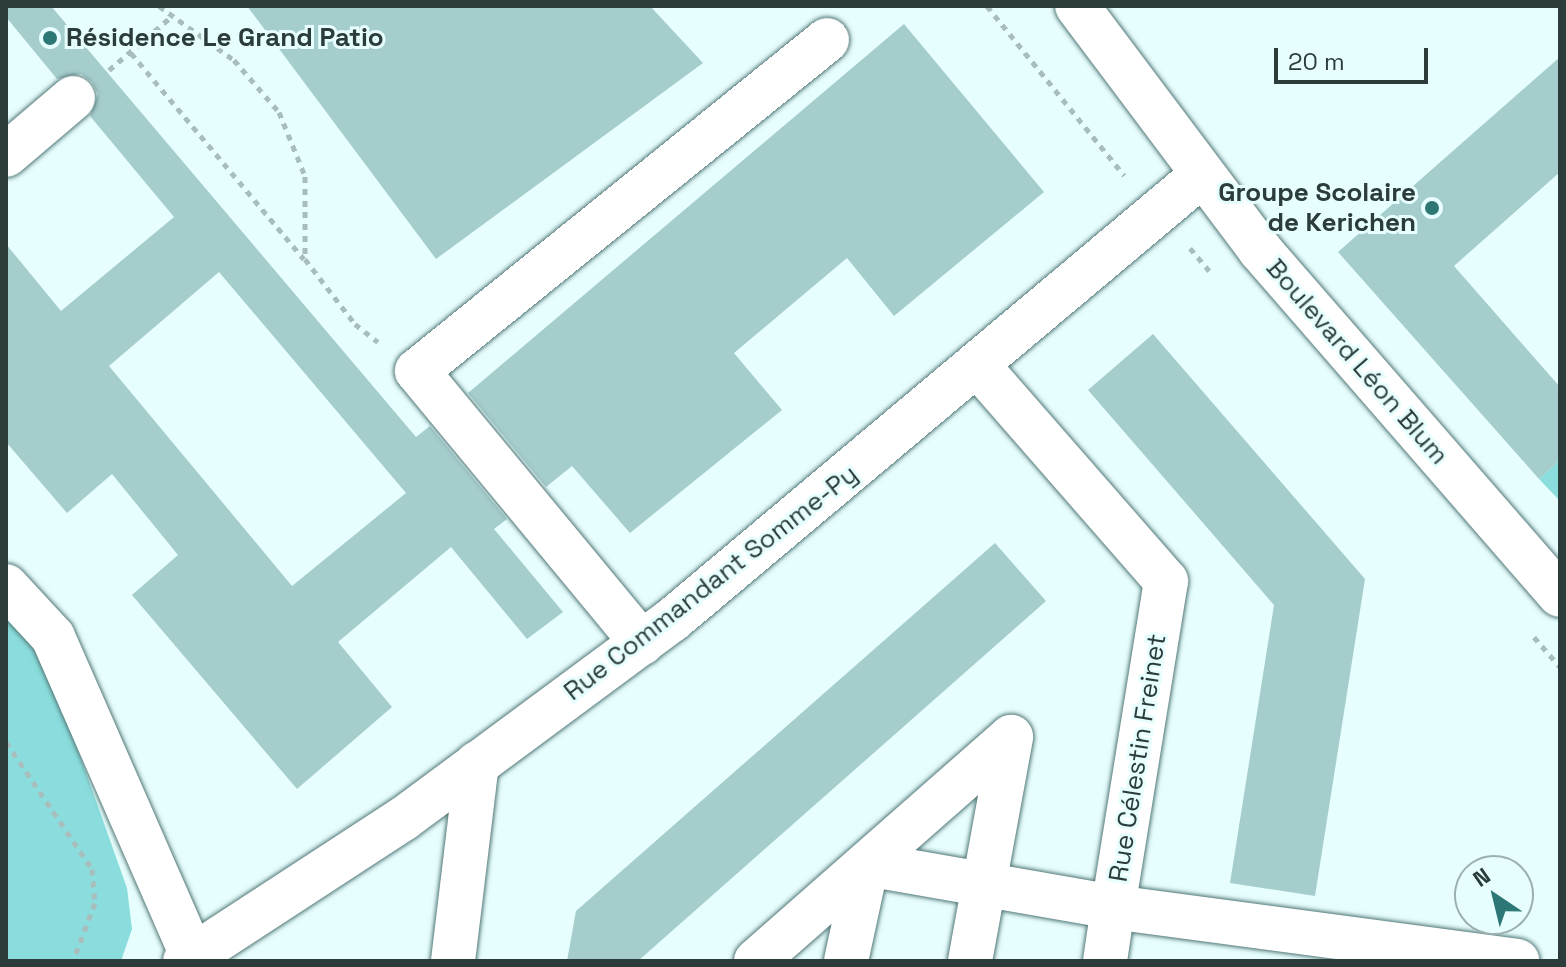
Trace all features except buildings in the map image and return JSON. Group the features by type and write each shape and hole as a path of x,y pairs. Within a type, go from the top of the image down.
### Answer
{"street":[{"name":"Boulevard Léon Blum","path":"1077,6 1202,175 1307,307 1560,595"},
{"path":"642,643 417,371 827,40"},
{"path":"6,155 73,98"},
{"name":"Rue Commandant Somme-Py","path":"188,958 477,763 642,643 980,368 1202,175"},
{"name":"Rue Célestin Freinet","path":"980,368 1166,581 1113,907 1275,944 1517,961"},
{"path":"6,586 53,637 188,958"},
{"path":"756,961 1011,737 970,961"},
{"path":"453,961 477,763"},
{"path":"867,864 1113,907 1105,961"},
{"path":"846,961 867,864"}],"path":[{"path":"159,6 234,60 279,112 305,176 305,259"},
{"path":"987,6 1109,160"},
{"path":"73,98 172,16"},
{"path":"131,53 305,259 355,324 417,371"},
{"path":"6,742 92,869 95,903 73,961"}],"shaded area":[{"path":"1560,460 1560,501 1539,479"},
{"path":"6,612 48,666 127,888 132,929 121,961 6,961"}],"place":[{"name":"Résidence Le Grand Patio","path":"50,38"},
{"name":"Groupe Scolaire de Kerichen","path":"1432,208"}]}
